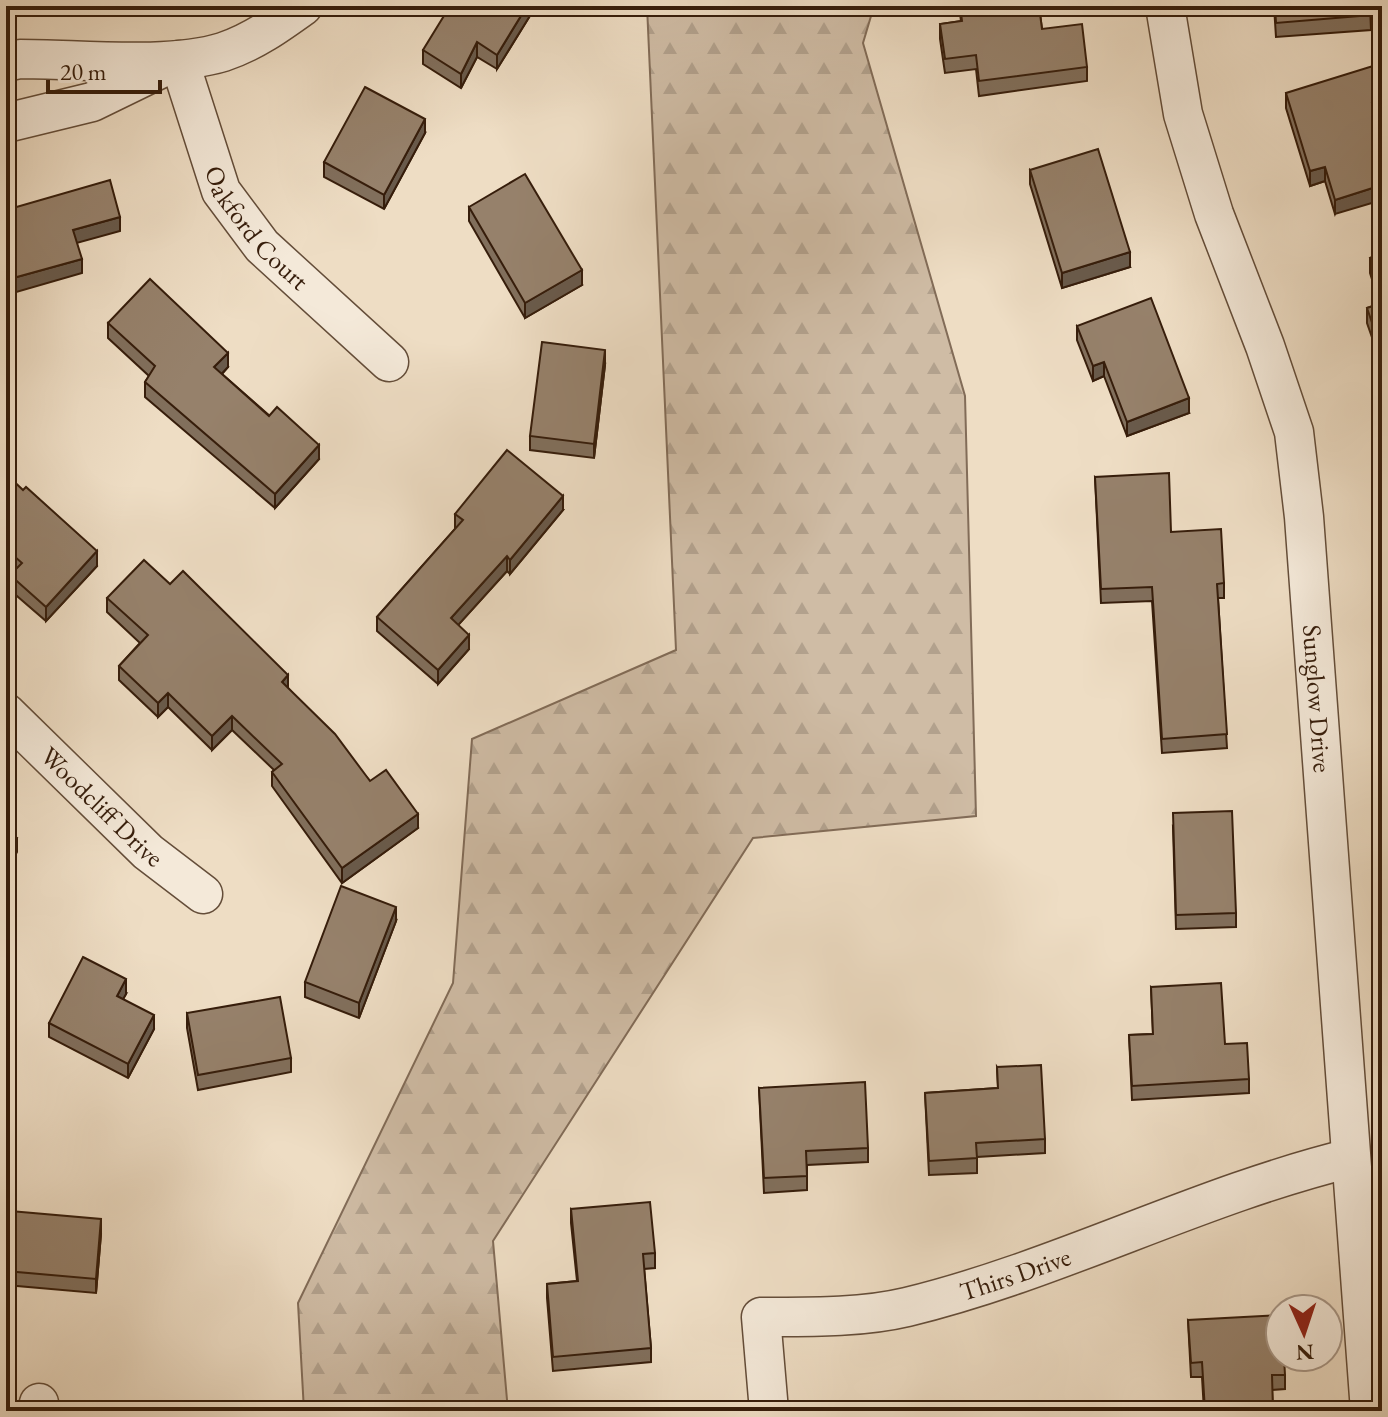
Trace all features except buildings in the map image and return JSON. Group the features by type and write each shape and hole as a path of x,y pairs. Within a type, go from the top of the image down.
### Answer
{"street":[{"path":"6,62 20,59 179,60 223,52 268,31 303,6"},
{"name":"Sunglow Drive","path":"1165,6 1183,114 1214,214 1294,432 1304,517 1370,1411"},
{"path":"6,123 92,102 179,60"},
{"name":"Oakford Court","path":"179,60 221,191 262,246 389,362"},
{"name":"Woodcliff Drive","path":"6,713 148,852 203,894"},
{"name":"Thirs Drive","path":"769,1411 761,1317 809,1317 904,1308 979,1286 1285,1173 1351,1158"}],"green space":[{"path":"647,6 874,6 863,43 965,396 976,816 753,838 493,1241 508,1411 304,1411 298,1303 453,983 472,739 676,650"}]}
